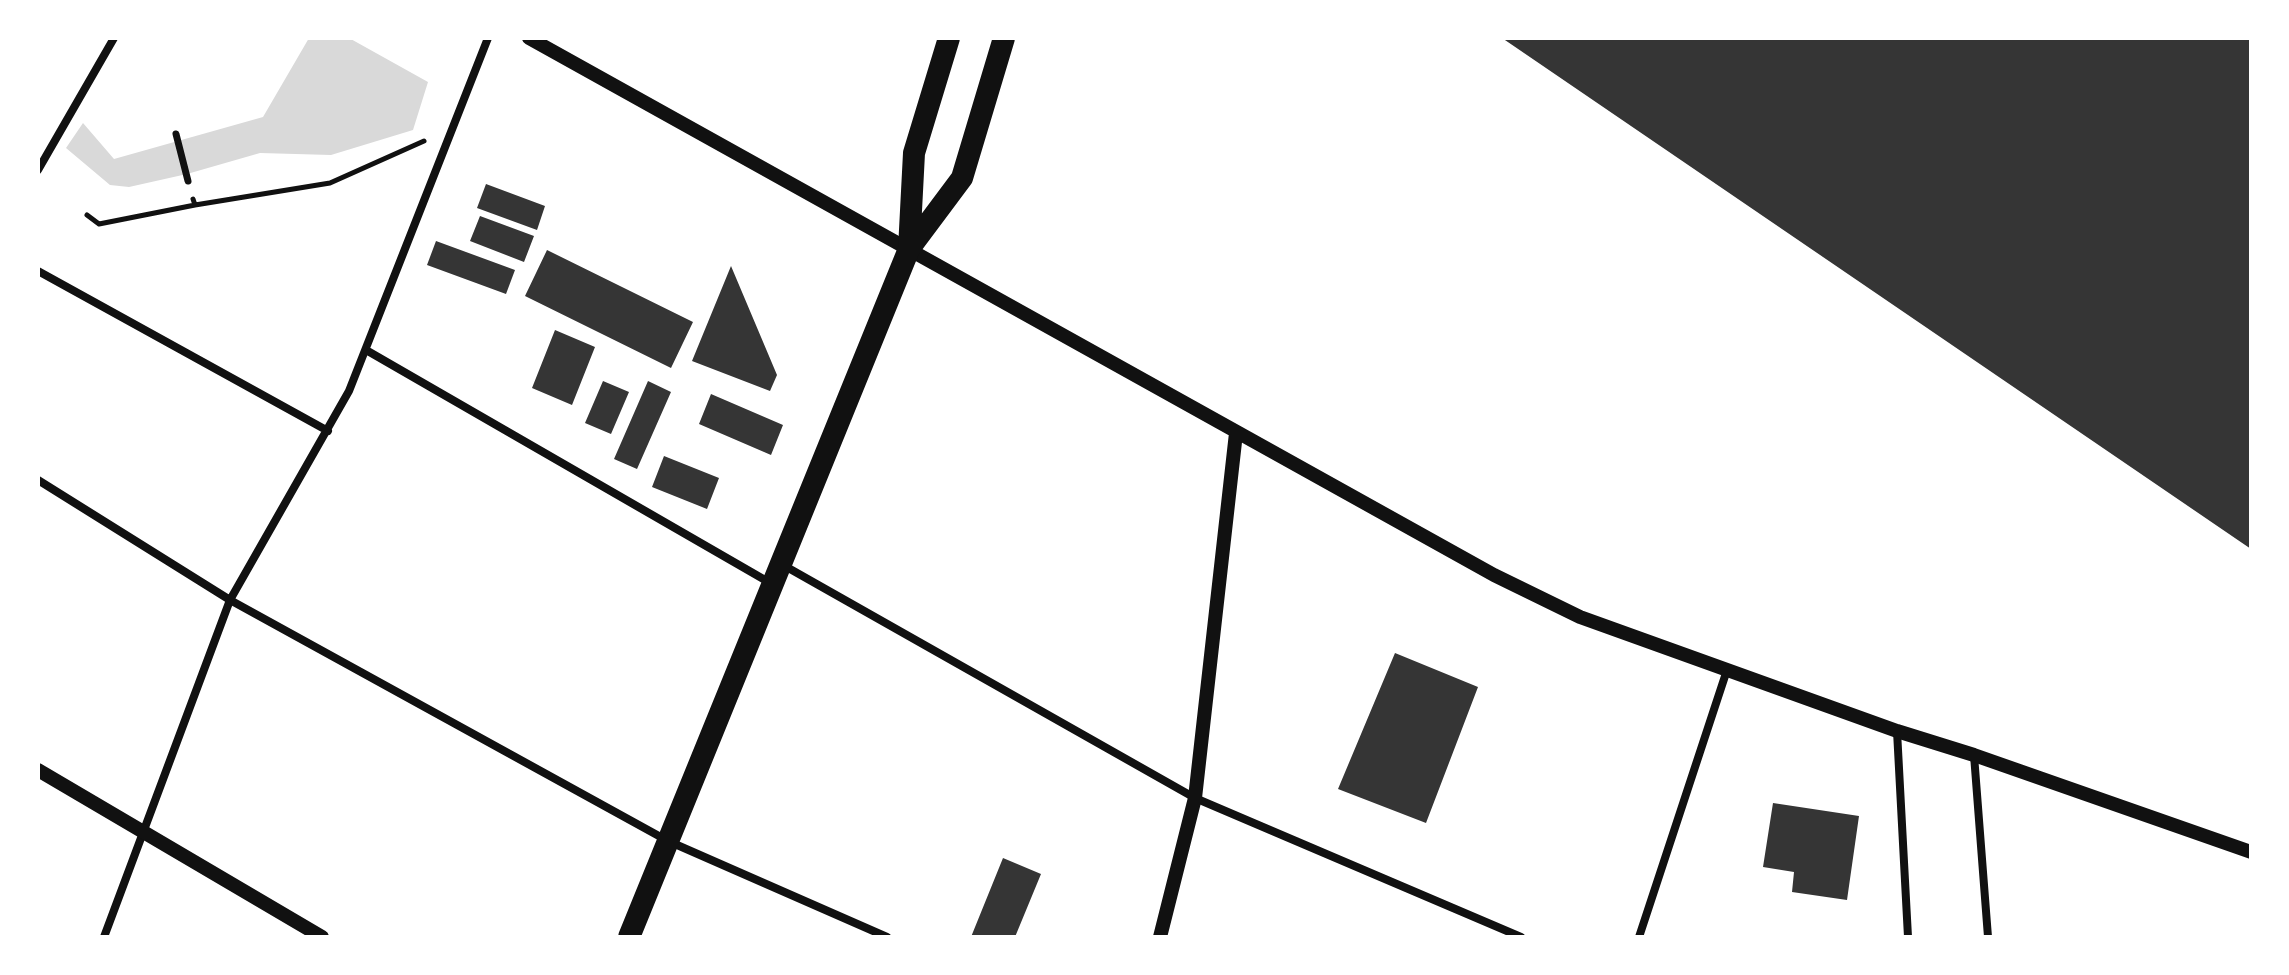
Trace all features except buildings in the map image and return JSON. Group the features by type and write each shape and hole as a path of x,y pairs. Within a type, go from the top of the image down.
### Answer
{"highway":[{"path":"909,249 914,153 949,38"},
{"path":"629,937 909,249 962,178 1004,38"}],"street":[{"path":"38,170 114,38"},
{"path":"104,937 230,600 328,431 366,350 488,38"},
{"path":"529,38 1236,433 1494,575 1566,610 1897,731 2251,852"},
{"path":"176,134 188,181"},
{"path":"38,271 328,431"},
{"path":"366,350 1195,798 1521,937"},
{"path":"1160,937 1195,798 1236,433"},
{"path":"38,480 230,600 668,841 887,937"},
{"path":"1639,937 1727,670"},
{"path":"1897,731 1908,937"},
{"path":"1974,755 1988,937"},
{"path":"38,770 322,937"}],"path":[{"path":"87,215 99,224 330,183 454,128"},
{"path":"188,181 195,205"}],"shaded area":[{"path":"309,38 349,38 428,82 413,130 331,155 260,153 129,187 110,185 66,148 83,123 114,159 263,117"}]}
